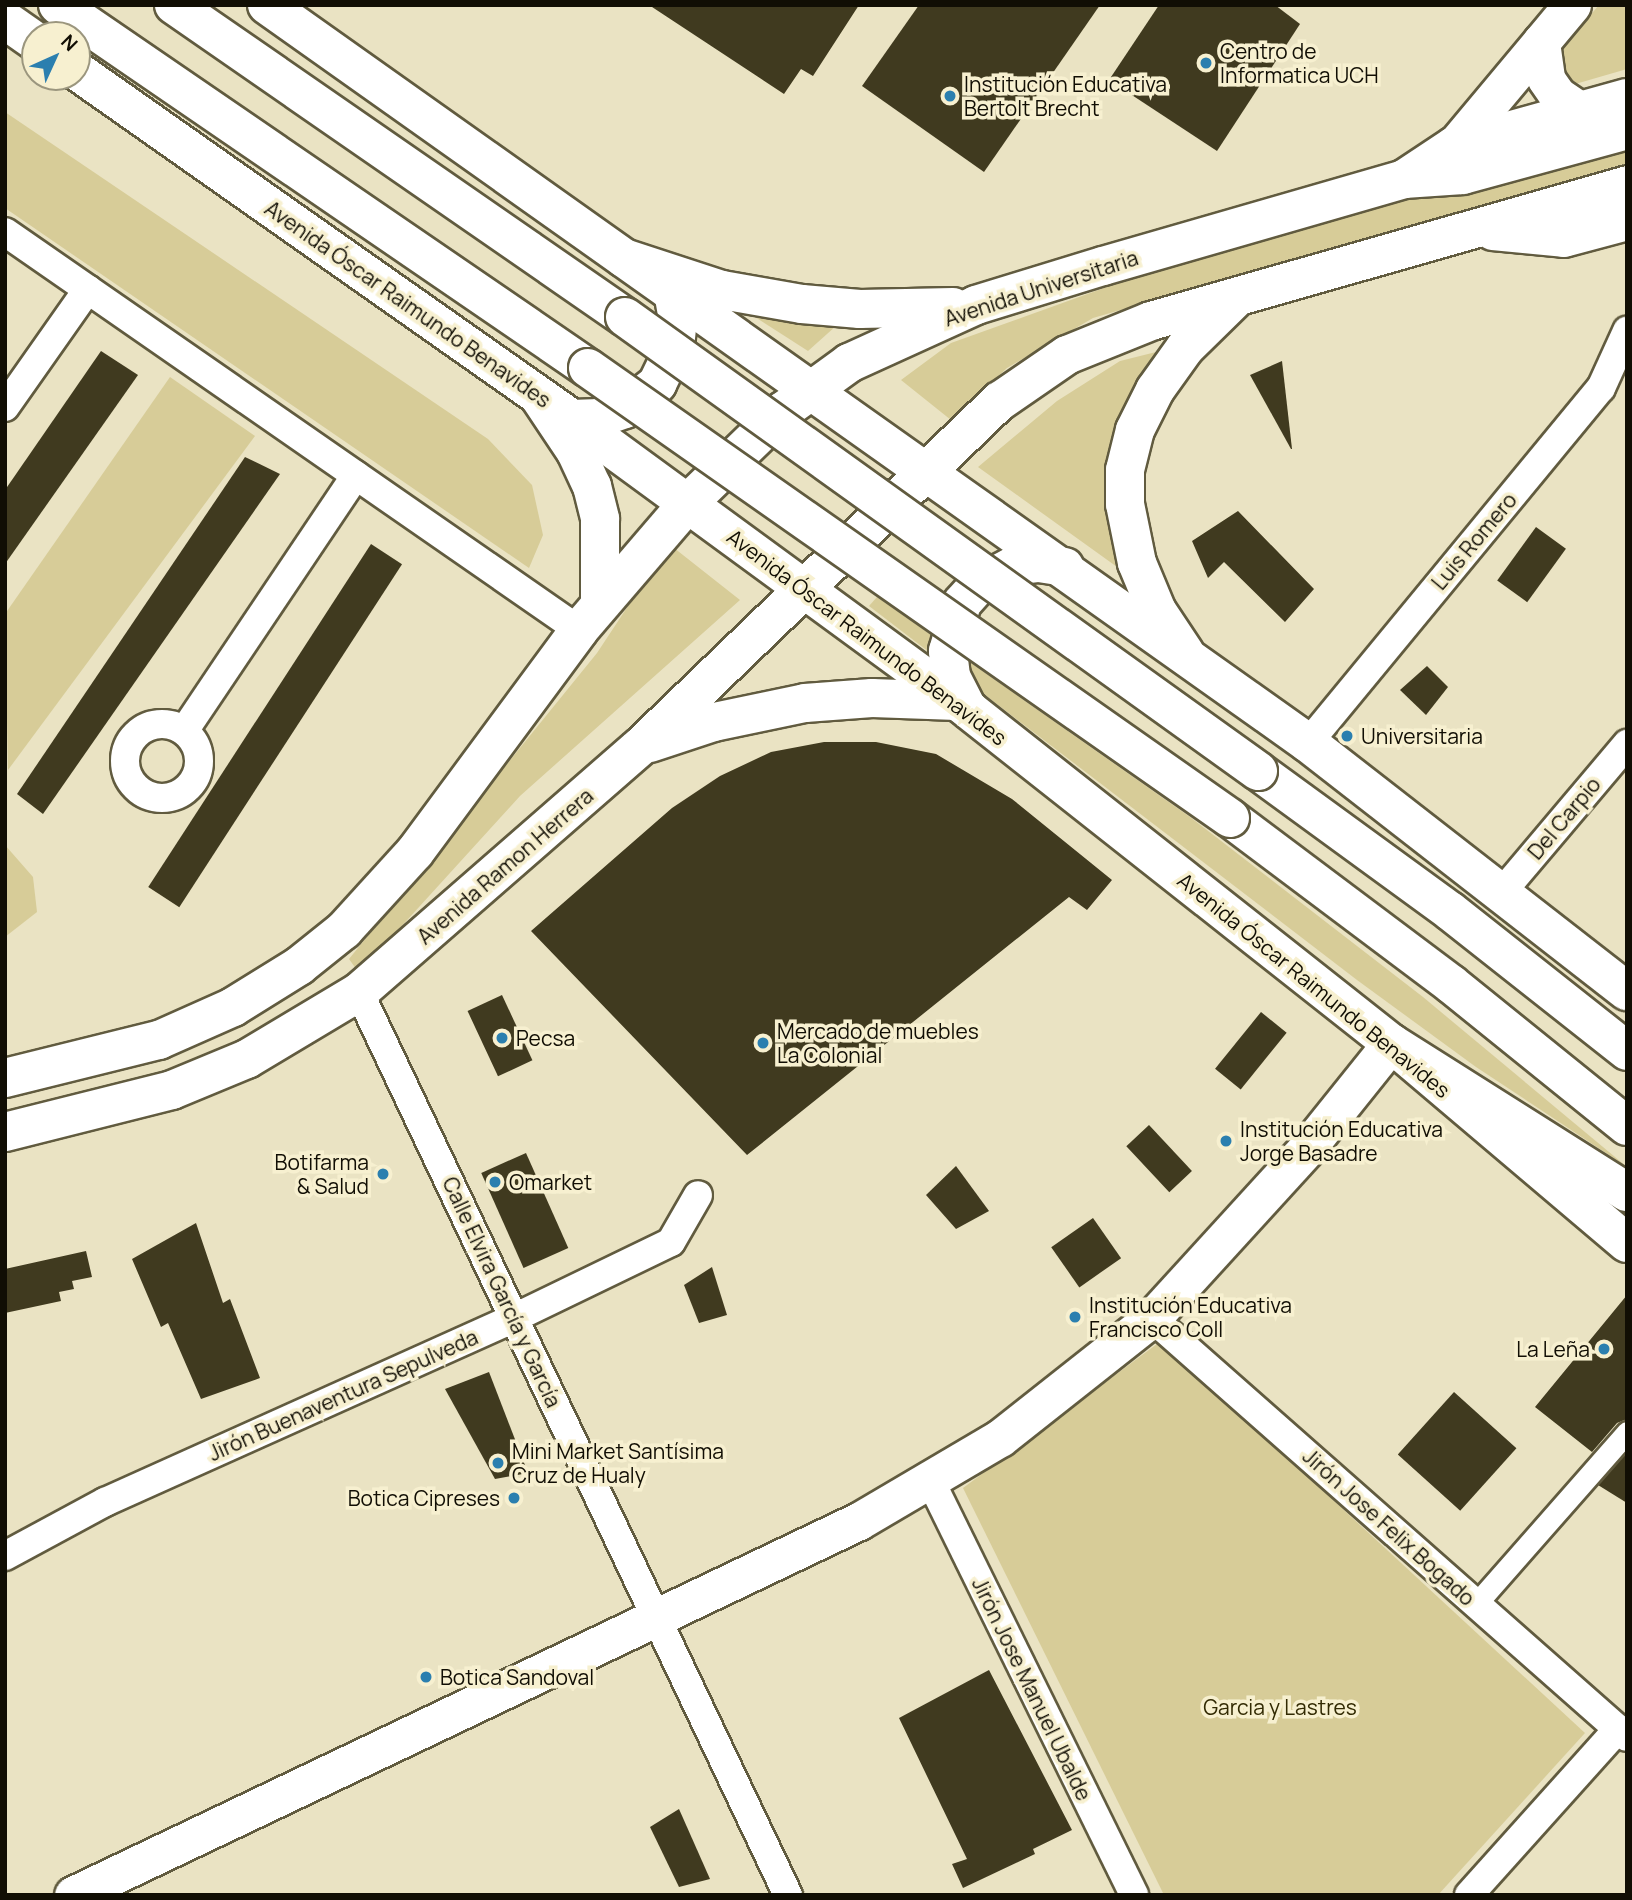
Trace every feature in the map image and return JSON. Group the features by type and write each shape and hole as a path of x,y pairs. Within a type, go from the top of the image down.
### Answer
{"main road":[{"path":"58,5 588,368 1230,818 1451,984 1627,1126"},
{"path":"174,5 625,317 1258,771 1450,911 1627,1051"},
{"path":"267,5 1185,653 1308,743 1627,991"},
{"path":"5,20 21,31"},
{"name":"Avenida Óscar Raimundo Benavides","path":"91,81 572,419 963,706 1391,1043 1627,1243"},
{"name":"Avenida Universitaria","path":"1404,179 1454,146 1627,98"},
{"name":"Avenida Universitaria","path":"687,504 810,390 864,355 976,305 1404,179 1463,175 1627,130"},
{"path":"925,471 1000,401 1067,355 1151,321 1242,293 1627,185"},
{"path":"1473,229 1564,238 1627,221"},
{"path":"624,258 722,289 802,304 918,310 976,305"},
{"path":"572,419 599,418 625,410 657,384 676,340 673,293"},
{"path":"1185,653 1157,611 1137,563 1125,504 1126,462 1142,413 1162,380 1196,335 1242,293"},
{"path":"540,398 576,452 592,486 600,519 590,617"},
{"name":"Avenida Ramon Herrera","path":"5,1132 172,1090 247,1059 359,992 641,746 925,471"},
{"path":"5,1078 159,1040 233,1007 299,966 344,930 415,852 590,617 687,504"},
{"path":"641,746 714,722 805,703 872,698 963,706 951,676 948,651 962,603 979,584 1013,566 1039,563 1065,567"},
{"path":"1391,1043 1627,1192"}],"street":[{"path":"1454,146 1572,5"},
{"path":"1541,43 1546,79 1557,95 1581,111"},
{"path":"5,232 356,475 590,617"},
{"path":"5,407 88,289"},
{"name":"Luis Romero","path":"1308,743 1601,388 1627,331"},
{"path":"184,731 356,475"},
{"name":"Del Carpio","path":"1502,892 1627,744"},
{"name":"Calle Elvira García y García","path":"359,992 788,1895"},
{"path":"73,1895 657,1618 931,1482 1000,1438 1152,1318 1307,1148 1391,1043"},
{"name":"Jirón Buenaventura Sepulveda","path":"5,1556 105,1502 514,1318 671,1242 698,1195"},
{"name":"Jirón Jose Felix Bogado","path":"1152,1318 1622,1733"},
{"path":"1476,1604 1627,1432"},
{"name":"Jirón Jose Manuel Ubalde","path":"931,1482 1134,1895"},
{"path":"1469,1895 1622,1733"}],"green space":[{"path":"1599,5 1627,5 1627,69 1565,87 1556,55"},
{"path":"5,112 488,439 532,485 543,535 529,568 5,208"},
{"path":"1627,131 1627,163 1093,318 1007,368 951,420 901,380 951,343 1118,283"},
{"path":"730,301 855,309 808,351"},
{"path":"1180,346 1138,393 1131,577 978,467 1057,401 1120,361"},
{"path":"170,377 255,436 8,770 5,614"},
{"path":"669,544 740,600 520,796 359,973 349,959 597,653"},
{"path":"877,597 1190,817 1423,997 1627,1167 1476,1067 1357,980 869,606"},
{"path":"5,845 33,877 37,912 5,937"},
{"name":"Garcia y Lastres","path":"1161,1341 1585,1733 1438,1895 1164,1895 963,1488"}],"building":[{"path":"649,5 859,5 813,76 801,69 784,94"},
{"path":"919,5 1100,5 984,172 862,86"},
{"path":"1159,5 1275,5 1300,24 1217,151 1109,80"},
{"path":"101,351 138,375 5,564 5,490"},
{"path":"1282,361 1292,449 1250,375"},
{"path":"245,457 280,474 43,814 17,794"},
{"path":"1238,511 1314,589 1285,622 1224,562 1208,578 1192,541"},
{"path":"1536,527 1566,549 1527,602 1497,580"},
{"path":"371,544 402,564 179,907 148,887"},
{"path":"1427,666 1448,687 1426,715 1400,690"},
{"name":"Mercado de muebles La Colonial","path":"824,742 876,742 936,754 1012,799 1112,880 1087,910 1069,897 747,1155 531,931 672,808 720,776 771,752"},
{"name":"Pecsa","path":"502,995 532,1060 498,1076 468,1011"},
{"path":"1261,1012 1287,1033 1241,1089 1215,1069"},
{"path":"1149,1125 1192,1171 1169,1192 1126,1146"},
{"path":"526,1153 568,1248 524,1268 481,1173"},
{"path":"956,1166 989,1211 956,1229 926,1195"},
{"path":"1093,1218 1121,1258 1079,1287 1051,1247"},
{"path":"196,1223 223,1303 230,1299 260,1378 201,1399 168,1323 161,1327 132,1259"},
{"path":"86,1251 92,1277 72,1281 74,1289 59,1292 61,1301 5,1313 5,1269"},
{"path":"712,1267 727,1315 699,1323 684,1285"},
{"name":"La Leña","path":"1627,1295 1627,1419 1617,1423 1592,1452 1535,1407"},
{"path":"489,1372 528,1473 495,1479 445,1389"},
{"path":"1454,1392 1516,1448 1460,1511 1398,1454"},
{"path":"1627,1452 1627,1503 1598,1485"},
{"path":"989,1670 1072,1830 1033,1849 1035,1854 963,1888 952,1864 967,1859 899,1718"},
{"path":"679,1809 710,1879 679,1887 650,1827"}],"place":[{"name":"Centro de Informatica UCH","path":"1206,63"},
{"name":"Institución Educativa Bertolt Brecht","path":"950,96"},
{"name":"Universitaria","path":"1347,736"},
{"name":"Pecsa","path":"502,1038"},
{"name":"Mercado de muebles La Colonial","path":"763,1043"},
{"name":"Institución Educativa Jorge Basadre","path":"1226,1141"},
{"name":"Botifarma & Salud","path":"383,1174"},
{"name":"Omarket","path":"495,1182"},
{"name":"Institución Educativa Francisco Coll","path":"1075,1317"},
{"name":"La Leña","path":"1604,1349"},
{"name":"Mini Market Santísima Cruz de Hualy","path":"498,1463"},
{"name":"Botica Cipreses","path":"514,1498"},
{"name":"Botica Sandoval","path":"426,1677"}]}
